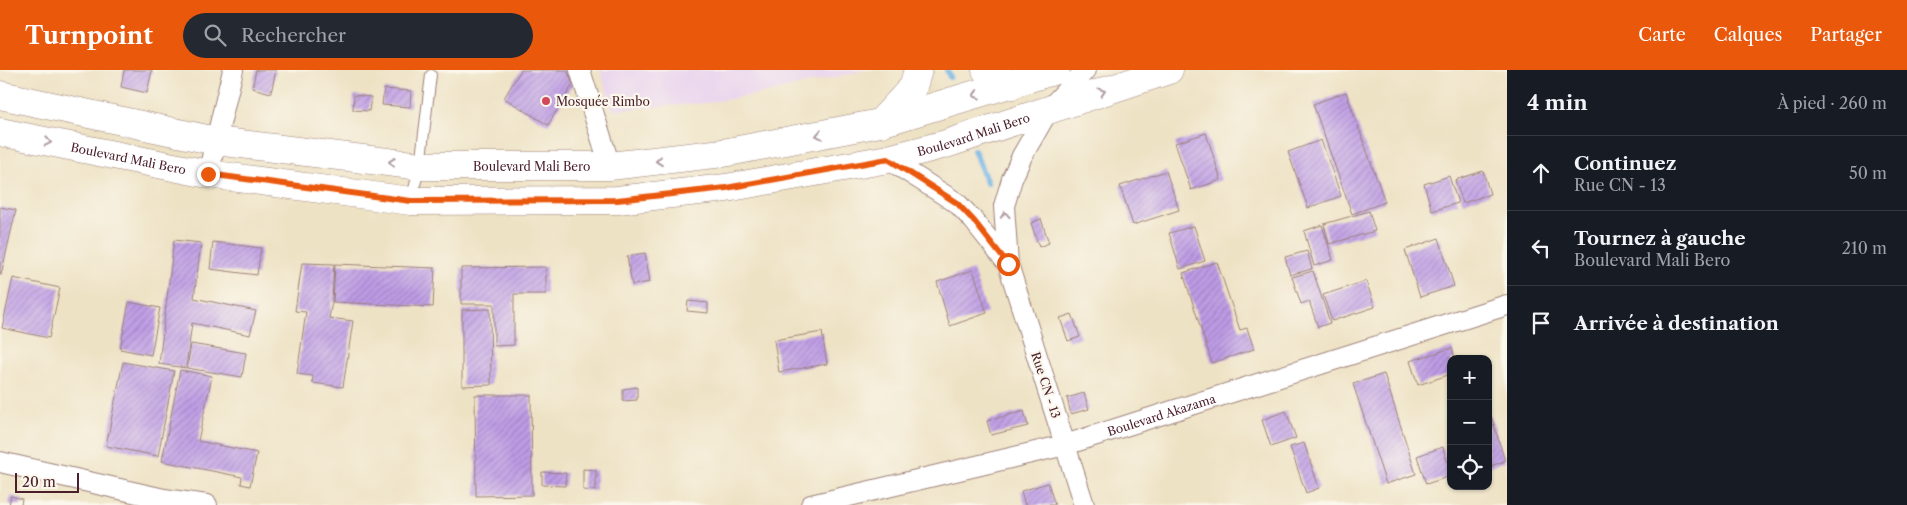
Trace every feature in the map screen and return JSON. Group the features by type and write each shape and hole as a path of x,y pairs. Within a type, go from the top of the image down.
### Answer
{"main road":[{"path":"880,123 913,87 918,70"},
{"path":"986,70 1012,84"},
{"name":"Boulevard Mali Bero","path":"0,95 216,141 420,166 610,166 723,153 880,123 1056,70"},
{"name":"Boulevard Mali Bero","path":"0,132 208,174 411,201 617,200 726,188 888,159 946,144 1170,70"}],"street":[{"path":"208,174 234,70"},
{"path":"580,70 610,166"},
{"name":"Rue CN - 13","path":"1084,505 1008,264 1004,206 1012,179 1022,156 1049,110 1086,70"},
{"name":"Rue CN - 13","path":"888,159 957,203 1008,264"},
{"name":"Boulevard Akazama","path":"811,505 1065,445 1507,305"},
{"path":"0,462 164,499 207,505"}],"lane":[{"path":"411,201 420,166 431,75"}],"shaded area":[{"path":"600,70 867,70 765,93 706,103 613,110"}],"building":[{"path":"124,70 152,70 147,93 121,87"},
{"path":"256,70 276,70 271,93 252,88"},
{"path":"521,70 567,70 573,84 548,125 504,98"},
{"path":"384,89 411,91 410,107 382,105"},
{"path":"1346,92 1385,202 1352,214 1313,104"},
{"path":"354,95 371,97 369,111 353,110"},
{"path":"1206,133 1221,180 1191,190 1175,143"},
{"path":"1321,140 1341,196 1308,208 1288,152"},
{"path":"1166,171 1179,210 1133,225 1120,186"},
{"path":"1483,171 1490,194 1463,203 1455,180"},
{"path":"1449,176 1458,203 1432,211 1424,184"},
{"path":"0,207 16,210 1,275 0,275"},
{"path":"1369,211 1375,231 1329,244 1324,224"},
{"path":"1041,219 1049,243 1039,247 1031,223"},
{"path":"1322,225 1333,260 1314,266 1304,231"},
{"path":"1194,226 1205,261 1180,269 1169,233"},
{"path":"1439,238 1454,286 1420,297 1405,250"},
{"path":"174,240 201,243 194,298 256,311 250,335 192,323 186,368 159,364"},
{"path":"213,242 261,248 257,275 210,269"},
{"path":"1307,251 1312,269 1290,275 1285,257"},
{"path":"645,253 650,282 632,285 627,256"},
{"path":"1217,262 1240,330 1247,328 1254,349 1212,363 1183,273"},
{"path":"302,263 334,264 332,302 329,318 353,321 343,387 312,383 313,376 297,374 306,312 295,311"},
{"path":"335,264 435,268 433,307 333,302"},
{"path":"546,267 546,294 514,294 514,345 494,346 494,304 461,304 461,268"},
{"path":"973,270 987,313 950,326 937,282"},
{"path":"1313,271 1330,323 1318,327 1309,301 1301,304 1292,277"},
{"path":"13,278 60,288 49,338 2,328"},
{"path":"1366,281 1375,307 1332,321 1323,295"},
{"path":"688,301 708,303 708,313 687,311"},
{"path":"129,302 160,308 151,355 120,349"},
{"path":"490,309 491,385 462,386 462,310"},
{"path":"1072,314 1080,337 1068,341 1060,318"},
{"path":"822,332 827,364 779,372 774,340"},
{"path":"191,344 246,353 242,377 187,368"},
{"path":"1452,348 1454,355 1447,355 1447,375 1418,385 1410,361"},
{"path":"123,362 174,371 158,456 106,446"},
{"path":"180,370 212,376 198,441 257,453 250,486 241,484 242,477 162,461"},
{"path":"1384,374 1416,474 1386,484 1353,384"},
{"path":"637,387 637,400 623,401 623,389"},
{"path":"1084,393 1089,409 1071,414 1067,398"},
{"path":"475,395 531,395 532,495 476,496"},
{"path":"1024,411 1028,426 991,435 987,421"},
{"path":"1286,411 1296,438 1271,447 1262,420"},
{"path":"1492,419 1505,461 1492,466"},
{"path":"1304,443 1319,488 1306,493 1290,447"},
{"path":"1443,447 1447,462 1447,477 1426,484 1417,456"},
{"path":"583,469 596,470 596,491 583,490"},
{"path":"542,472 566,473 565,486 542,485"},
{"path":"1048,483 1055,505 1025,505 1021,491"},
{"path":"11,496 22,499 21,505 9,505"}],"waterway":[{"path":"947,70 950,77"},
{"path":"974,150 987,183"}],"place":[{"name":"Mosquée Rimbo","path":"546,101"}],"route":[{"path":"208,174 411,201 617,200 726,188 888,159 957,203 1008,264"}]}
